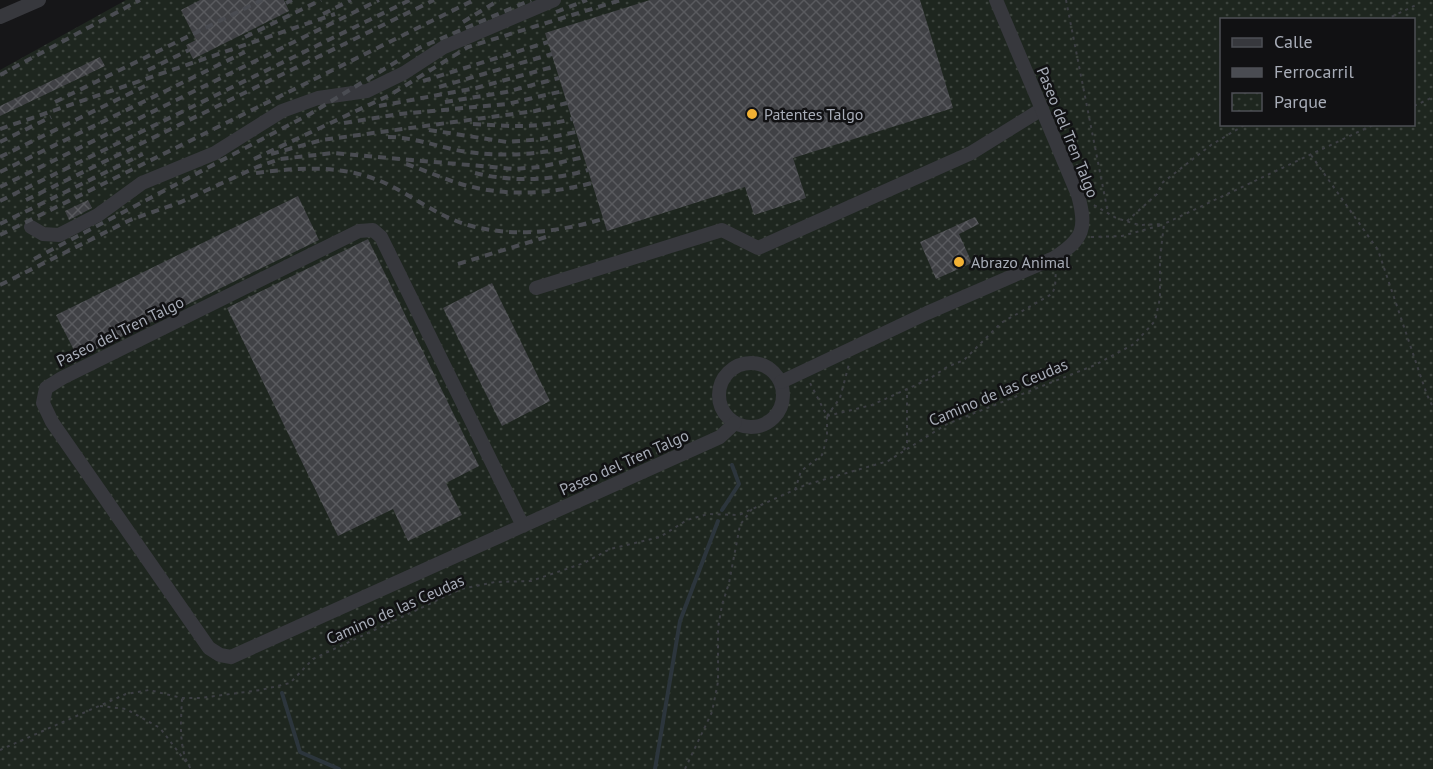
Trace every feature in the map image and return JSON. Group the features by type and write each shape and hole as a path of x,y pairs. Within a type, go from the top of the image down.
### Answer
{"street":[{"path":"0,17 39,0"},
{"path":"31,227 43,234 59,235 98,214 142,183 215,153 282,111 318,98 367,92 404,73 444,47 554,0"},
{"name":"Paseo del Tren Talgo","path":"996,0 1078,195 1083,214 1080,233"},
{"path":"536,288 722,230 758,248 971,153 1042,109"},
{"name":"Paseo del Tren Talgo","path":"523,526 381,237 373,230 359,231 46,388 43,403 52,423 209,648 220,655 231,657 523,526 720,437 735,423"},
{"path":"781,382 1054,258 1071,248 1080,233"},
{"path":"758,363 767,367 781,382 783,402 779,411 772,419 754,427 744,427 735,423 727,417 719,399 719,388 723,379 737,365 758,363"}],"path":[{"path":"1066,0 1108,213"},
{"path":"1388,18 1418,4"},
{"path":"1415,105 1433,97"},
{"path":"1127,221 1157,195 1162,183 1211,145 1243,126"},
{"path":"1080,233 1092,237 1122,236 1164,224 1371,126"},
{"path":"1311,155 1378,250 1433,407"},
{"path":"1078,195 1108,213 1127,221 1139,225 1164,224"},
{"name":"Camino de las Ceudas","path":"0,750 126,693 149,690 182,698 200,698 261,690 290,683 313,659 461,589 495,582 531,581 584,563 610,549 660,537 687,520 708,514 739,515 805,485 888,461 947,424 1095,365 1134,344 1155,321 1160,298 1160,258 1164,224"},
{"path":"827,416 872,405 964,360 1001,323 1052,294 1057,276 1054,258"},
{"path":"827,416 840,398 849,371 850,349"},
{"path":"795,490 801,471 822,455 827,438 827,416 810,383 807,369"},
{"path":"904,450 907,443 906,390"},
{"path":"685,769 712,712 718,682 718,628 722,605 729,583 740,525 753,509"},
{"path":"182,698 180,727 186,762"},
{"path":"98,706 126,709 160,728 191,769"}],"green space":[{"path":"126,0 1433,0 1433,769 0,769 0,70"}],"building":[{"path":"200,0 284,0 289,11 193,59 186,45 196,40 181,10"},
{"name":"Patentes Talgo","path":"650,0 920,0 953,108 793,158 806,198 754,215 745,187 607,231 545,33"},
{"path":"100,57 105,66 0,116 0,106"},
{"path":"298,196 319,240 78,358 56,315"},
{"path":"88,200 92,208 69,220 65,211"},
{"path":"975,217 979,224 959,234 972,263 936,279 920,242"},
{"path":"368,239 479,466 446,483 462,515 408,541 393,509 338,536 227,308"},
{"path":"492,283 550,401 502,426 443,308"}],"waterway":[{"path":"722,510 739,484 732,465"},
{"path":"655,769 680,621 718,521"},
{"path":"282,693 300,752 339,769"}],"railway":[{"path":"0,75 140,0"},
{"path":"55,102 262,0"},
{"path":"286,3 292,0"},
{"path":"245,37 321,0"},
{"path":"323,14 351,0"},
{"path":"0,187 379,0"},
{"path":"0,201 410,0"},
{"path":"26,200 434,0"},
{"path":"0,235 474,0"},
{"path":"463,22 499,0"},
{"path":"34,259 310,114 419,48 531,0"},
{"path":"556,12 587,0"},
{"path":"254,159 390,95 468,47 621,0"},
{"path":"0,129 335,14"},
{"path":"423,81 548,42"},
{"path":"148,70 189,50"},
{"path":"0,172 245,52"},
{"path":"439,87 552,54"},
{"path":"379,106 476,88 556,66"},
{"path":"445,102 506,92 559,78"},
{"path":"0,157 145,86"},
{"path":"344,123 400,114 507,104 563,91"},
{"path":"271,154 322,140 535,111 567,103"},
{"path":"0,142 51,117"},
{"path":"473,124 534,126 572,119"},
{"path":"429,130 507,142 542,139 576,132"},
{"path":"388,137 405,138 456,150 503,155 534,153 580,145"},
{"path":"0,285 130,220 181,202 257,167 280,159 333,153 514,169 540,167 584,157"},
{"path":"0,224 143,154"},
{"path":"406,164 468,186 506,192 549,191 592,183"},
{"path":"256,173 290,169 325,169 358,174 391,186 458,222 485,229 536,232 603,219"},
{"path":"475,173 503,178 531,179 588,170"},
{"path":"458,264 546,237"}],"place":[{"name":"Patentes Talgo","path":"752,114"},
{"name":"Abrazo Animal","path":"959,262"}]}
